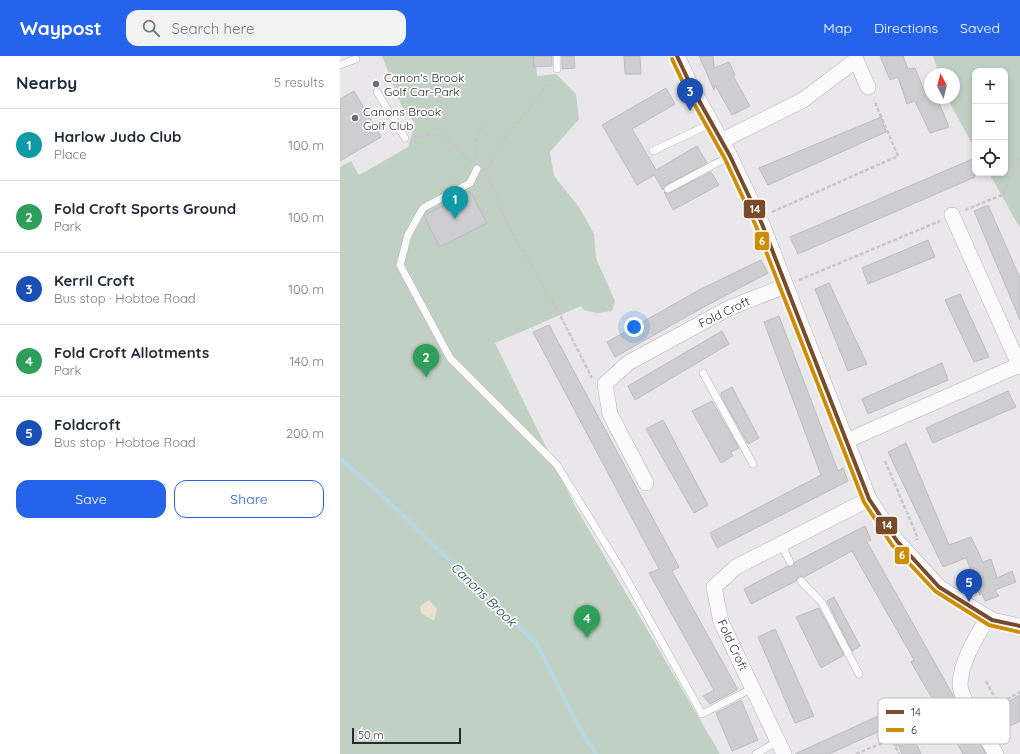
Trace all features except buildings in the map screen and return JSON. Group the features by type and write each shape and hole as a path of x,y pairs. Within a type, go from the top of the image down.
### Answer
{"street":[{"path":"676,56 730,156 759,218 869,499 896,541 939,587 988,617 1020,626"},
{"path":"721,140 803,100 856,60 868,87"},
{"path":"846,441 1020,366 952,215"},
{"name":"Fold Croft","path":"646,483 610,414 606,384 628,363 729,308 785,286"},
{"name":"Fold Croft","path":"781,748 720,622 714,587 736,567 869,499"},
{"path":"965,698 960,687 964,662 988,617"},
{"path":"990,744 996,754"}],"lane":[{"path":"557,56 558,69"},
{"path":"340,65 356,59"},
{"path":"377,92 405,138"},
{"path":"654,151 712,123"},
{"path":"668,190 730,156"},
{"path":"477,169 470,183 423,208 408,235 400,265 450,358 557,465 621,569 702,714 753,688"},
{"path":"703,373 753,464"},
{"path":"781,544 790,562"},
{"path":"801,581 822,603 859,674"},
{"path":"756,754 781,748"}],"path":[{"path":"486,174 499,144 527,112 558,69"},
{"path":"759,218 898,156 868,87"},
{"path":"477,169 475,154 476,142 484,120"},
{"path":"405,138 443,134 477,169 488,176 510,227 562,319 598,391 608,397"},
{"path":"785,286 1002,195 1020,157"},
{"path":"885,461 917,536 915,560"},
{"path":"986,681 995,698"},
{"path":"1009,698 1020,692"},
{"path":"856,754 880,744"},
{"path":"899,744 895,746 899,754"}],"green space":[{"path":"382,56 535,56 537,76 556,74 576,94 579,119 550,152 554,176 579,207 594,234 596,258 615,301 612,311 597,313 584,310 581,306 495,343 575,506 720,754 340,754 340,167 351,161 359,175 408,147 415,123 403,109"},
{"path":"933,56 1020,56 1020,228 991,176 1008,176 1008,68 972,68 972,144 950,104 960,104 960,68 937,68"}],"sand":[{"path":"429,600 437,609 434,621 421,613 420,606"}],"waterway":[{"name":"Canons Brook","path":"340,459 373,487 536,643 577,724 596,754"}],"transit line":[{"name":"14","path":"677,56 692,88 730,156 762,224 869,499 897,541 939,587 992,620 1020,626"},
{"name":"6","path":"672,59 687,91 725,159 756,226 864,502 892,545 935,591 989,625 1019,632"}],"place":[{"name":"Canon's Brook Golf Car-Park","path":"376,84"},
{"name":"Kerril Croft","path":"690,111"},
{"name":"Canons Brook Golf Club","path":"355,118"},
{"name":"Harlow Judo Club","path":"455,219"},
{"name":"Fold Croft Sports Ground","path":"426,377"},
{"name":"Foldcroft","path":"969,602"},
{"name":"Fold Croft Allotments","path":"587,638"}]}
